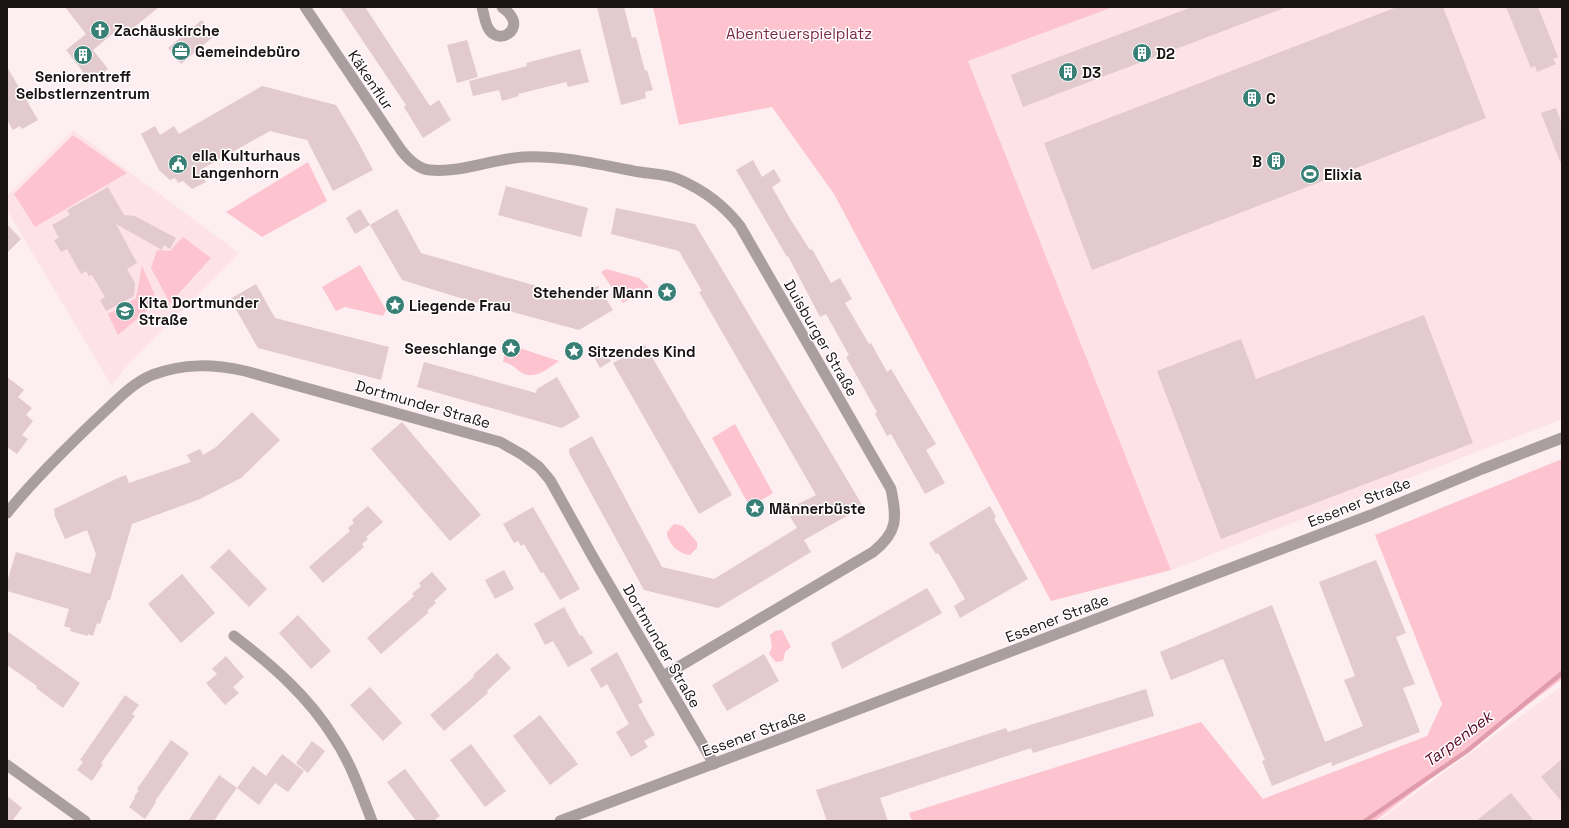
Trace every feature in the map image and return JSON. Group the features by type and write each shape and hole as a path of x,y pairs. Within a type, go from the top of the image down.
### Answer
{"street":[{"name":"Käkenflur","path":"305,7 401,150 417,165"},
{"path":"482,7 489,30 494,35 501,36 507,35 513,29 514,23 511,15 502,7"},
{"name":"Duisburger Straße","path":"417,165 429,170 443,170 522,157 554,157 676,178 714,199 728,211 740,226 892,489 895,517 891,534 873,552 663,676"},
{"name":"Dortmunder Straße","path":"7,513 20,497 83,432 134,384 176,368 204,365 221,366 245,371 500,442 540,467 550,480 594,559 714,764"},
{"name":"Essener Straße","path":"560,821 1371,515 1562,438"},
{"path":"234,636 279,673 324,722 346,760 372,821"},
{"path":"7,765 85,821"}],"shaded area":[{"path":"1113,7 1562,7 1562,419 1171,570 968,61"},
{"name":"Kita Dortmunder Straße","path":"73,130 239,253 125,368 112,386 7,210 7,196"},
{"path":"1562,686 1562,821 1378,821"}],"green space":[{"name":"Abenteuerspielplatz","path":"653,7 1113,7 968,61 1171,570 1051,601 834,194 772,107 679,125"},
{"path":"73,135 127,173 35,227 14,194"},
{"path":"308,162 327,201 262,237 226,212"},
{"path":"183,237 211,258 170,303 151,268 157,250 170,251"},
{"path":"360,265 386,310 383,316 345,307 336,311 322,287"},
{"path":"142,266 154,293 150,308 118,335 108,314 136,298"},
{"path":"606,269 639,278 649,287 623,303 601,272"},
{"path":"507,344 559,361 545,371 535,375 525,374 510,364 503,362"},
{"path":"735,424 773,493 750,507 712,438"},
{"path":"1562,459 1562,679 1375,821 912,821 909,813 1201,722 1263,799 1427,736 1442,704 1375,535"},
{"path":"674,524 683,526 697,542 697,548 690,555 678,551 669,540 667,532"},
{"path":"782,630 791,647 785,652 783,661 776,662 769,654 772,647 770,635 775,631"}],"building":[{"path":"65,7 159,7 127,33 122,26 93,50 108,69 91,82 66,50 86,34"},
{"path":"340,7 365,7 430,106 439,100 451,120 423,138 404,107 406,105"},
{"path":"597,7 624,7 632,38 636,37 645,71 647,70 653,90 645,92 646,98 621,105"},
{"path":"1192,7 1284,8 1023,107 1011,75"},
{"path":"1397,7 1443,7 1486,118 1092,270 1044,143"},
{"path":"1506,7 1538,7 1558,57 1553,59 1556,64 1537,72 1535,66 1531,68"},
{"path":"202,20 214,36 181,64 168,48"},
{"path":"467,40 478,77 457,83 447,45"},
{"path":"580,49 589,82 568,87 566,82 518,94 519,96 502,101 499,90 473,96 469,81 527,66 526,63"},
{"path":"7,67 38,120 22,129 20,126 13,130 7,120"},
{"path":"262,86 336,105 373,170 333,191 307,140 270,131 200,170 206,182 192,189 183,181 178,183 175,178 170,180 159,170 141,134 155,126 160,135 174,126 179,134"},
{"path":"1556,108 1562,124 1561,164 1541,113"},
{"path":"753,160 762,177 774,169 781,181 772,187 789,217 810,250 812,249 831,283 840,278 852,299 845,303 869,344 871,343 887,372 891,369 936,444 926,450 945,483 925,494 891,434 887,436 875,414 877,412 846,357 849,355 826,314 820,317 788,256 787,257 736,170"},
{"path":"506,186 588,208 581,237 498,215"},
{"path":"108,187 124,215 135,216 176,238 170,249 164,245 162,250 116,224 137,263 127,269 135,283 134,296 106,311 100,300 105,297 92,275 89,276 86,271 81,274 67,249 61,252 54,240 59,238 52,225 70,215 67,210"},
{"path":"616,208 695,224 861,503 861,508 804,540 811,552 718,608 644,590 569,453 569,449 592,436 662,567 714,579 797,528 786,510 816,495 699,292 702,291 679,251 611,234"},
{"path":"360,209 370,225 355,234 346,218"},
{"path":"397,209 421,253 575,297 598,286 613,310 579,330 457,297 402,280 370,225"},
{"path":"7,224 21,239 7,253"},
{"path":"256,284 275,318 389,347 381,380 258,348 230,299"},
{"path":"1424,315 1473,443 1221,539 1157,371 1241,339 1256,379"},
{"path":"645,345 732,495 699,514 613,363"},
{"path":"604,349 611,361 600,368 593,355"},
{"path":"424,362 536,393 537,389 557,377 580,417 562,428 417,387"},
{"path":"7,377 24,390 18,397 32,408 26,415 33,421 22,435 28,439 17,454 7,447"},
{"path":"252,412 280,440 241,478 200,499 132,524 110,600 108,600 100,624 97,623 93,636 70,631 71,628 64,626 69,609 7,591 7,582 16,552 90,574 96,554 87,530 65,539 54,514 54,509 126,475 129,483 191,462 187,455 200,449 203,455 216,447"},
{"path":"402,422 481,515 450,541 371,449"},
{"path":"368,506 383,522 366,537 368,539 362,544 364,547 323,583 309,567 350,531 348,528 354,523 352,520"},
{"path":"990,506 996,517 994,519 1028,579 960,618 954,606 965,599 938,553 936,554 929,543"},
{"path":"533,507 580,589 560,600 543,572 541,573 524,544 521,546 518,541 514,543 503,524"},
{"path":"229,549 267,589 249,607 210,567"},
{"path":"1376,560 1406,633 1396,637 1415,684 1403,688 1420,732 1332,766 1331,762 1272,786 1262,761 1265,760 1223,659 1171,680 1160,652 1272,605 1325,742 1363,726 1344,680 1355,676 1319,582"},
{"path":"504,570 514,589 495,599 485,580"},
{"path":"432,572 447,589 434,601 436,603 427,611 429,612 381,654 367,638 414,596 412,594 421,586 419,583"},
{"path":"182,574 215,613 181,643 148,604"},
{"path":"927,588 942,613 842,669 831,643"},
{"path":"564,607 580,636 582,635 593,653 568,667 553,641 545,645 534,624"},
{"path":"298,615 331,651 311,669 279,633"},
{"path":"7,631 80,683 63,708 36,688 37,686 7,665"},
{"path":"617,652 643,702 638,705 655,735 644,741 648,747 631,757 616,732 629,724 607,684 601,688 590,669"},
{"path":"497,653 511,668 487,691 488,693 444,731 430,715 474,677 473,675"},
{"path":"764,654 779,681 727,711 712,685"},
{"path":"226,656 244,677 233,687 239,693 225,705 206,683 217,674 212,669"},
{"path":"370,687 402,723 383,741 350,705"},
{"path":"1146,689 1154,716 1033,753 1031,748 880,798 888,821 827,821 816,790 1006,728 1008,732"},
{"path":"125,695 139,705 132,714 135,716 101,763 103,764 92,781 77,770 83,762 80,760"},
{"path":"540,715 578,764 550,785 513,736"},
{"path":"171,740 189,753 155,801 156,802 145,819 129,807 139,790 137,789"},
{"path":"312,741 325,751 308,773 296,763"},
{"path":"471,744 506,791 485,807 450,760"},
{"path":"282,754 304,771 288,792 275,783 259,805 237,788 253,766 266,776"},
{"path":"1562,759 1562,802 1541,777"},
{"path":"405,769 440,816 433,821 416,821 387,782"},
{"path":"219,775 237,788 214,821 188,821"},
{"path":"1511,793 1534,821 1476,821"},
{"path":"7,796 22,808 12,821 7,821"}],"waterway":[{"name":"Tarpenbek","path":"1365,821 1467,751 1562,673"}],"place":[{"name":"Zachäuskirche","path":"100,30"},
{"name":"Gemeindebüro","path":"181,51"},
{"name":"D2","path":"1142,53"},
{"name":"Seniorentreff Selbstlernzentrum","path":"83,55"},
{"name":"D3","path":"1068,72"},
{"name":"C","path":"1252,98"},
{"name":"B","path":"1276,161"},
{"name":"ella Kulturhaus Langenhorn","path":"178,164"},
{"name":"Elixia","path":"1310,174"},
{"name":"Stehender Mann","path":"667,292"},
{"name":"Liegende Frau","path":"395,305"},
{"name":"Kita Dortmunder Straße","path":"125,311"},
{"name":"Seeschlange","path":"511,348"},
{"name":"Sitzendes Kind","path":"574,351"},
{"name":"Männerbüste","path":"755,508"}]}
